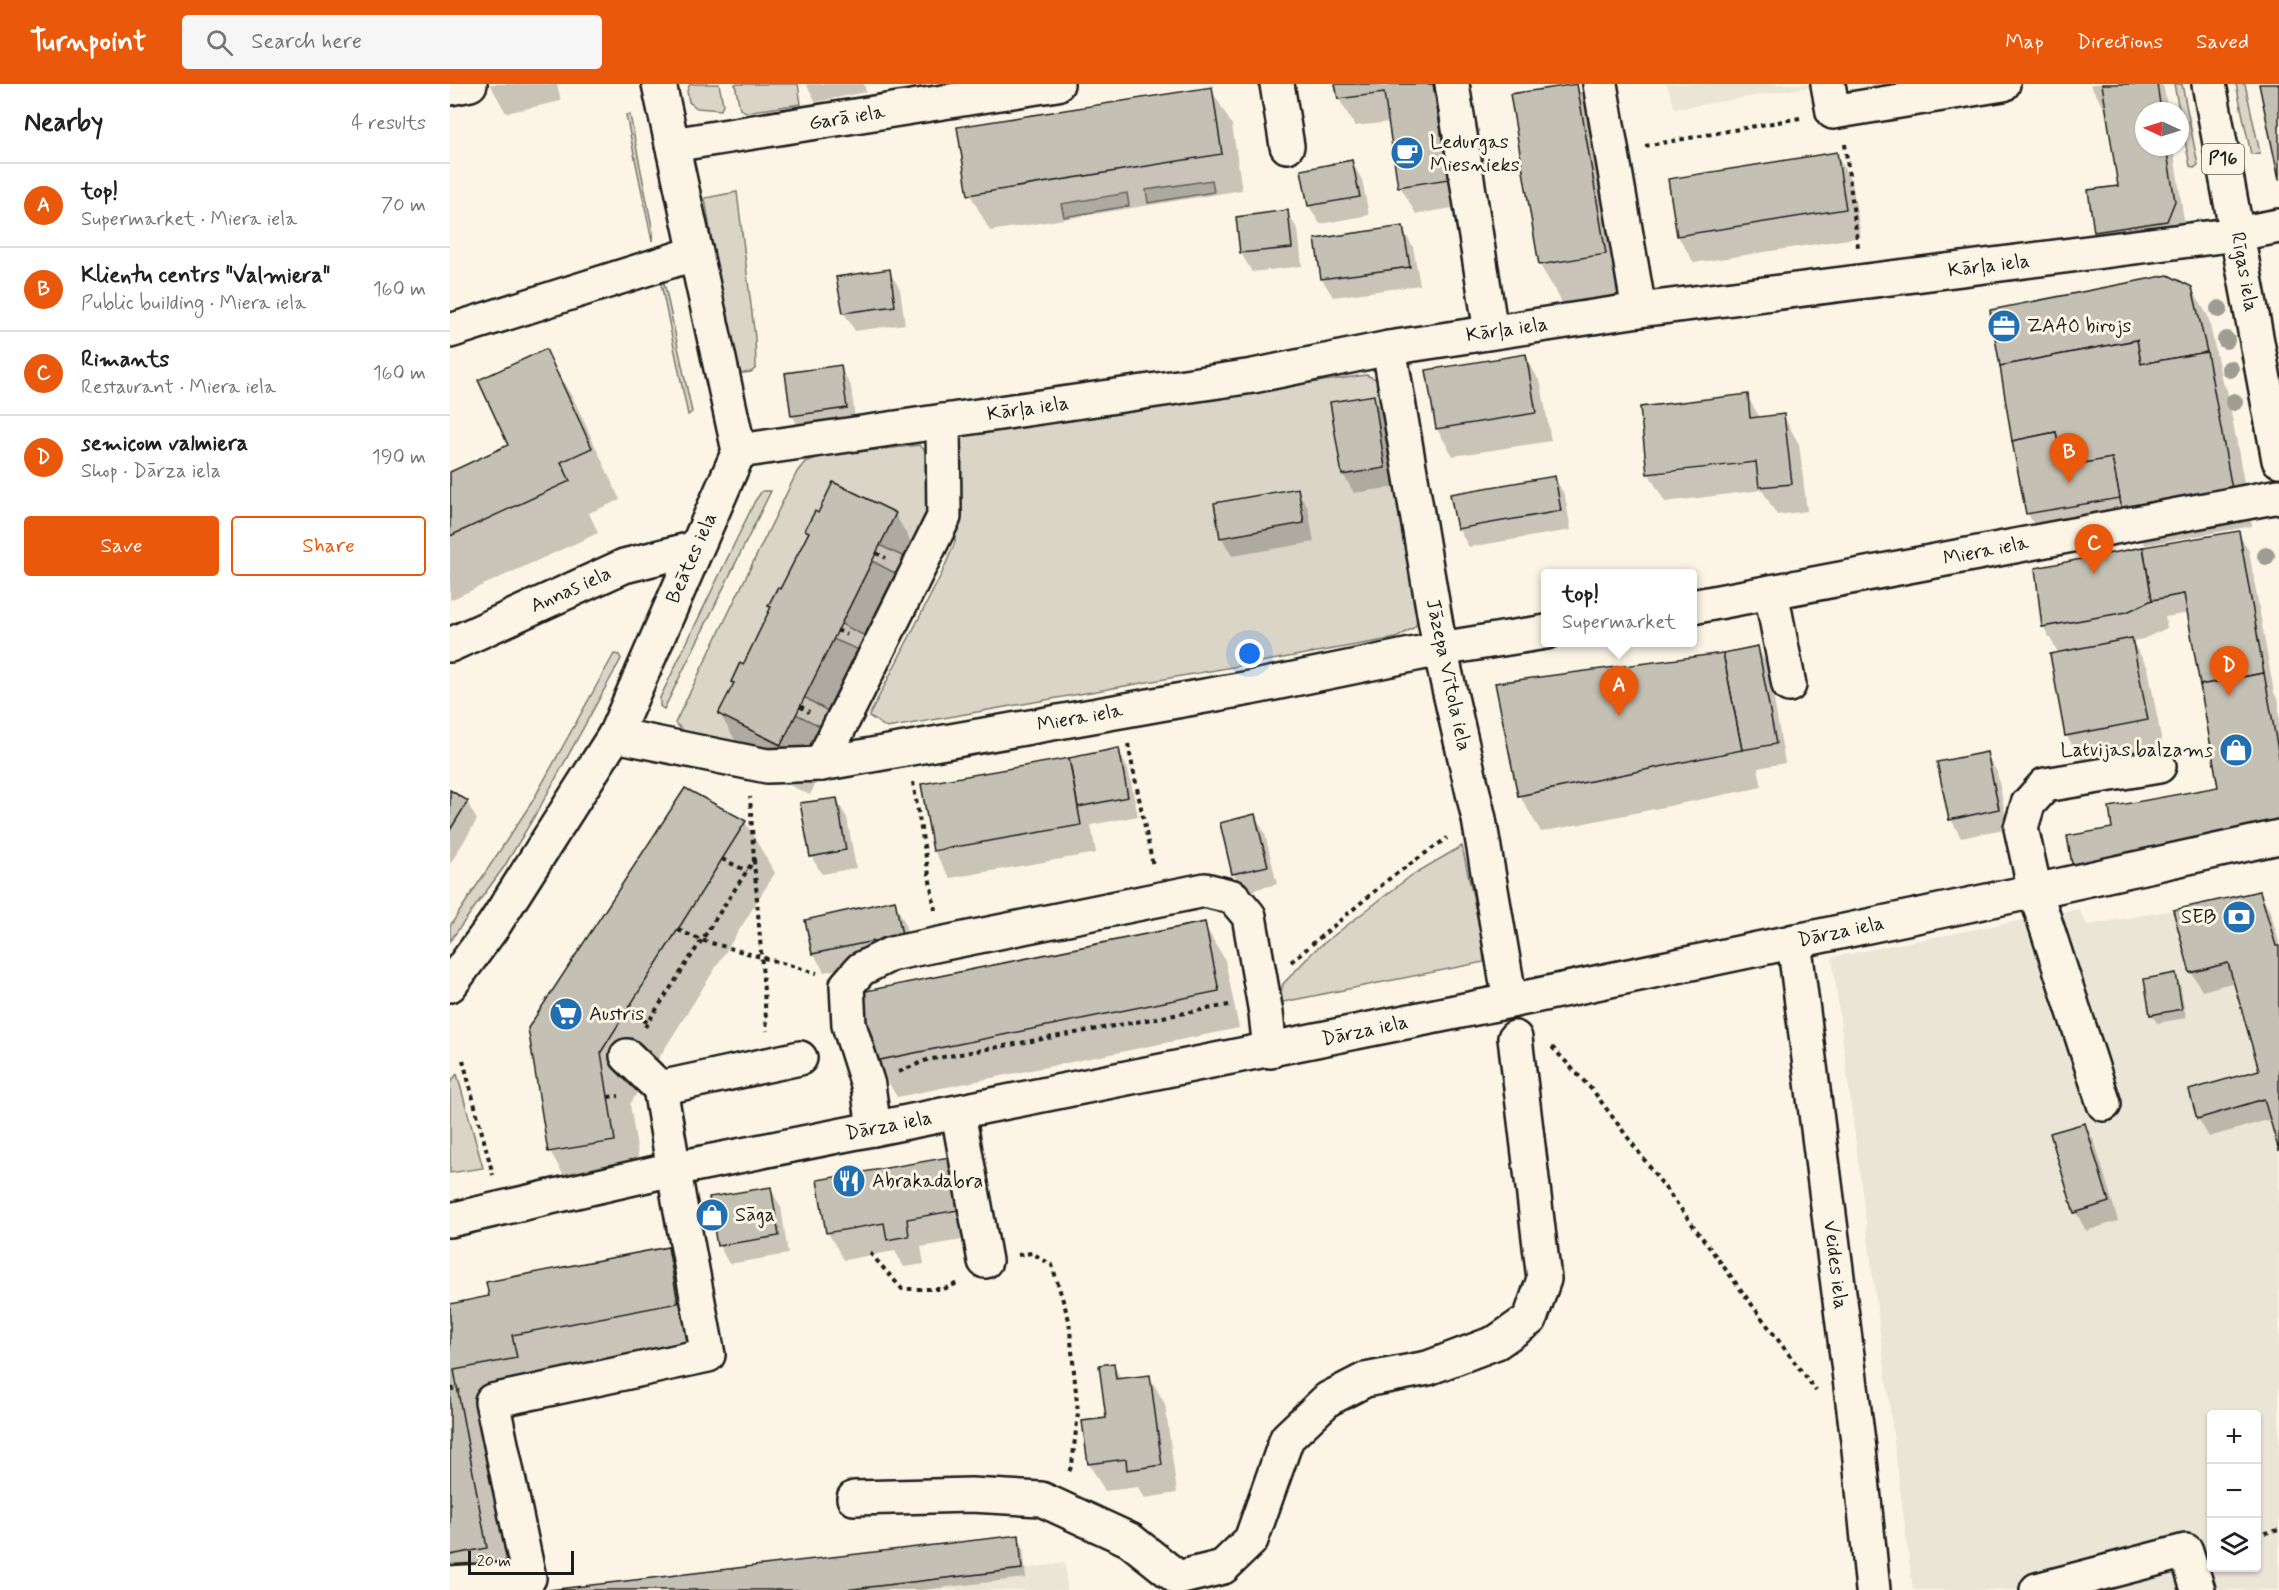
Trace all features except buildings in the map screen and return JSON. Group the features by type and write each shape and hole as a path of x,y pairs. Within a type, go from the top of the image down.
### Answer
{"street":[{"path":"450,88 470,84"},
{"path":"659,84 739,451"},
{"name":"Garā iela","path":"672,145 1057,84"},
{"path":"1277,84 1287,146"},
{"path":"1452,84 1491,332"},
{"path":"1600,84 1639,310"},
{"path":"1834,102 2003,84"},
{"name":"Rīgas iela","path":"2208,84 2279,460"},
{"name":"Kārļa iela","path":"739,451 1253,376 1389,348 1639,310 2237,234 2279,226"},
{"path":"450,331 696,253"},
{"name":"Jāzepa Vītola iela","path":"1389,348 1440,649 1479,819 1510,1001"},
{"path":"821,764 944,517 943,421"},
{"name":"Beātes iela","path":"450,985 494,925 615,735 739,451"},
{"name":"Miera iela","path":"1697,606 2279,496"},
{"name":"Annas iela","path":"450,645 624,566 696,548"},
{"path":"1771,592 1789,685"},
{"name":"Miera iela","path":"615,735 767,766 821,764 1250,688 1440,649 1541,633"},
{"path":"2104,1104 2035,891 2021,828 2028,804 2044,785 2159,766"},
{"name":"Dārza iela","path":"450,1220 673,1169 1270,1051 2035,891 2279,837"},
{"path":"874,1129 868,1085 849,1025 847,985 861,969 891,954 1159,899 1205,890 1233,897 1249,916 1266,1013 1270,1051"},
{"name":"Veides iela","path":"1794,941 1859,1449 1873,1590"},
{"path":"854,1498 971,1495 1041,1499 1130,1540 1178,1578 1223,1567 1251,1540 1287,1438 1328,1399 1365,1380 1428,1368 1497,1342 1530,1319 1544,1280 1515,1038"},
{"path":"450,1583 529,1578 492,1401 708,1355 660,1088 627,1056"},
{"path":"660,1088 786,1061"},
{"path":"958,1113 985,1261"},
{"path":"2037,1590 2186,1551 2198,1590"}],"path":[{"path":"1612,152 1834,102 1860,259"},
{"path":"1121,711 1159,899"},
{"path":"908,748 940,944"},
{"path":"748,762 768,1046 786,1061"},
{"path":"1260,987 1389,879 1456,831 1479,819"},
{"path":"722,859 747,871"},
{"path":"627,1056 754,860"},
{"path":"678,930 701,940 850,982"},
{"path":"629,1009 648,1023"},
{"path":"1547,1041 1594,1092 1820,1397"},
{"path":"462,1060 493,1176"},
{"path":"870,1253 902,1289 944,1289 973,1277 985,1261 1032,1253 1052,1265 1069,1320 1078,1413 1072,1465 1062,1485 1041,1499"},
{"path":"2261,1534 2279,1530"}],"shaded area":[{"path":"690,84 719,84 723,104 721,110 697,108 689,102 687,91"},
{"path":"735,84 798,84 801,104 746,112 740,109"},
{"path":"1667,84 1810,84 1810,87 1675,109"},
{"path":"2174,84 2182,84 2186,102 2178,102"},
{"path":"2236,84 2245,84 2260,153 2251,154"},
{"path":"626,115 630,115 653,232 652,241"},
{"path":"2189,119 2198,165 2194,168 2190,166"},
{"path":"1212,180 1214,192 1148,203 1146,190"},
{"path":"737,192 755,338 756,368 751,372 737,374 705,198"},
{"path":"1127,193 1129,206 1064,217 1061,204"},
{"path":"660,279 663,280 666,291 692,412 688,415"},
{"path":"1366,375 1381,381 1422,612 1415,627 1396,638 887,728 869,716 942,573 955,542 955,434"},
{"path":"919,445 928,453 933,465 927,525 912,557 904,557 879,545 895,512 833,482 818,513 815,512 805,530 809,532 780,589 777,588 768,606 771,607 743,665 739,664 731,682 734,683 719,714 780,745 796,714 826,729 821,739 806,752 718,751 685,732 675,723 797,472 805,462 823,456"},
{"path":"762,491 771,491 664,709 660,706 660,698 755,501"},
{"path":"872,561 897,574 872,635 865,636 841,624"},
{"path":"833,639 857,649 862,655 829,712 804,697"},
{"path":"614,654 619,655 621,659 540,807 504,867 450,941 450,926 532,802"},
{"path":"1462,846 1481,934 1484,962 1278,1003 1283,984 1315,950 1412,875"},
{"path":"2260,891 2276,946 2279,946 2279,1590 1913,1590 1832,957 2079,909 2087,925 2173,910"},
{"path":"457,1074 483,1168 450,1173 450,1083"},
{"path":"1019,1535 1022,1569 1065,1563 1067,1590 549,1590"}],"place":[{"name":"Ledurgas Miesnieks","path":"1407,153"},
{"name":"ZAAO birojs","path":"2004,326"},
{"name":"Klientu centrs \"Valmiera\"","path":"2069,483"},
{"name":"Rimants","path":"2094,574"},
{"name":"semicom valmiera","path":"2229,696"},
{"name":"top!","path":"1619,716"},
{"name":"Latvijas balzams","path":"2236,750"},
{"name":"SEB","path":"2239,917"},
{"name":"Austris","path":"566,1014"},
{"name":"Abrakadabra","path":"849,1181"},
{"name":"Sāga","path":"712,1215"}]}
